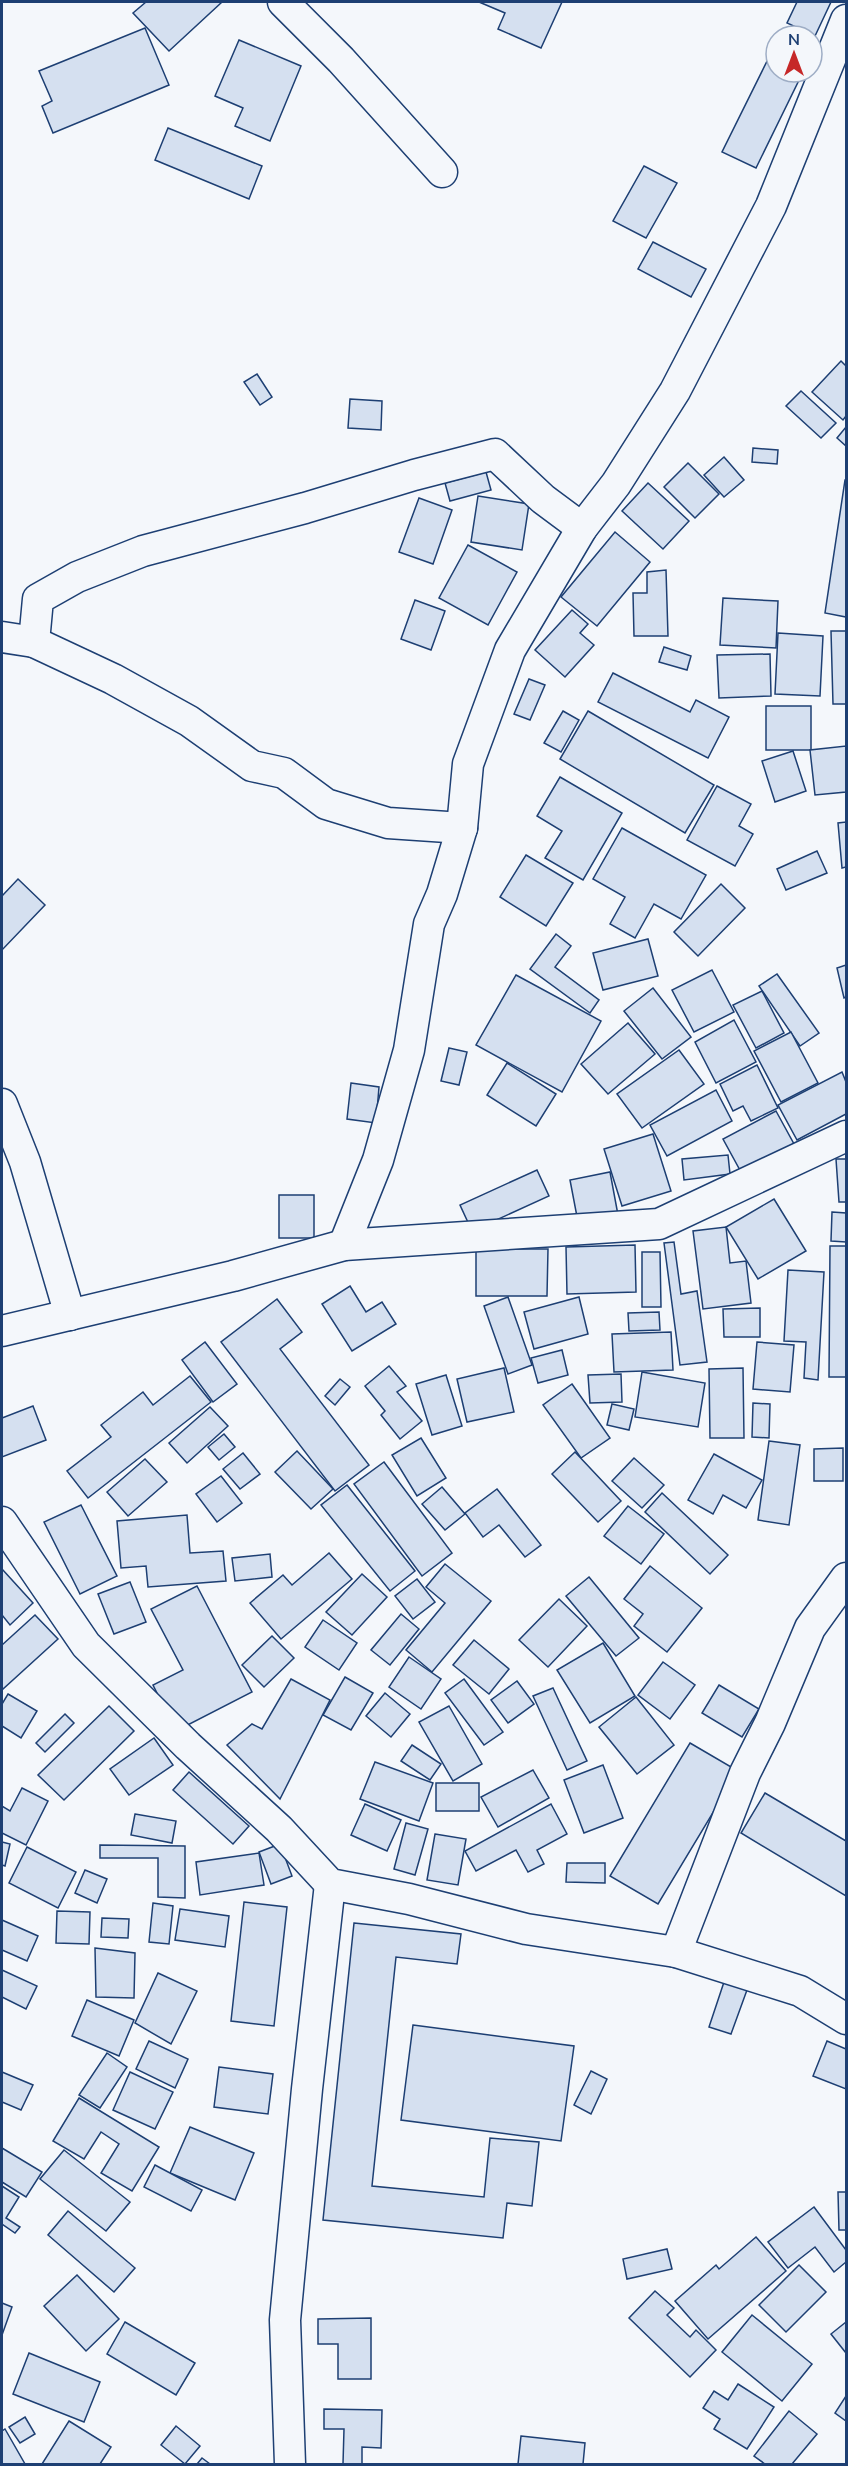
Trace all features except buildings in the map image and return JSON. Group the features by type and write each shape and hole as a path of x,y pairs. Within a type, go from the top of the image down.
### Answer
{"street":[{"path":"283,2 341,60 441,172"},
{"path":"344,1245 378,1160 409,1050 429,924 442,894 462,828 468,764 510,650 582,528 616,484 675,391 771,206 846,20"},
{"path":"34,642 38,599 77,578 143,551 495,454 543,499 582,528"},
{"path":"2,637 34,642 113,679 189,722 252,766 284,773 326,804 388,823 462,828"},
{"path":"2,1104 25,1162 70,1315"},
{"path":"2,1331 232,1276 344,1245 659,1224 846,1136"},
{"path":"2,1522 86,1645 188,1746 279,1829 330,1884 409,1899 526,1929 676,1952 800,1991 846,2019"},
{"path":"676,1952 745,1773 770,1723 810,1628 846,1578"},
{"path":"290,2464 285,2320 307,2089 330,1884"}]}
